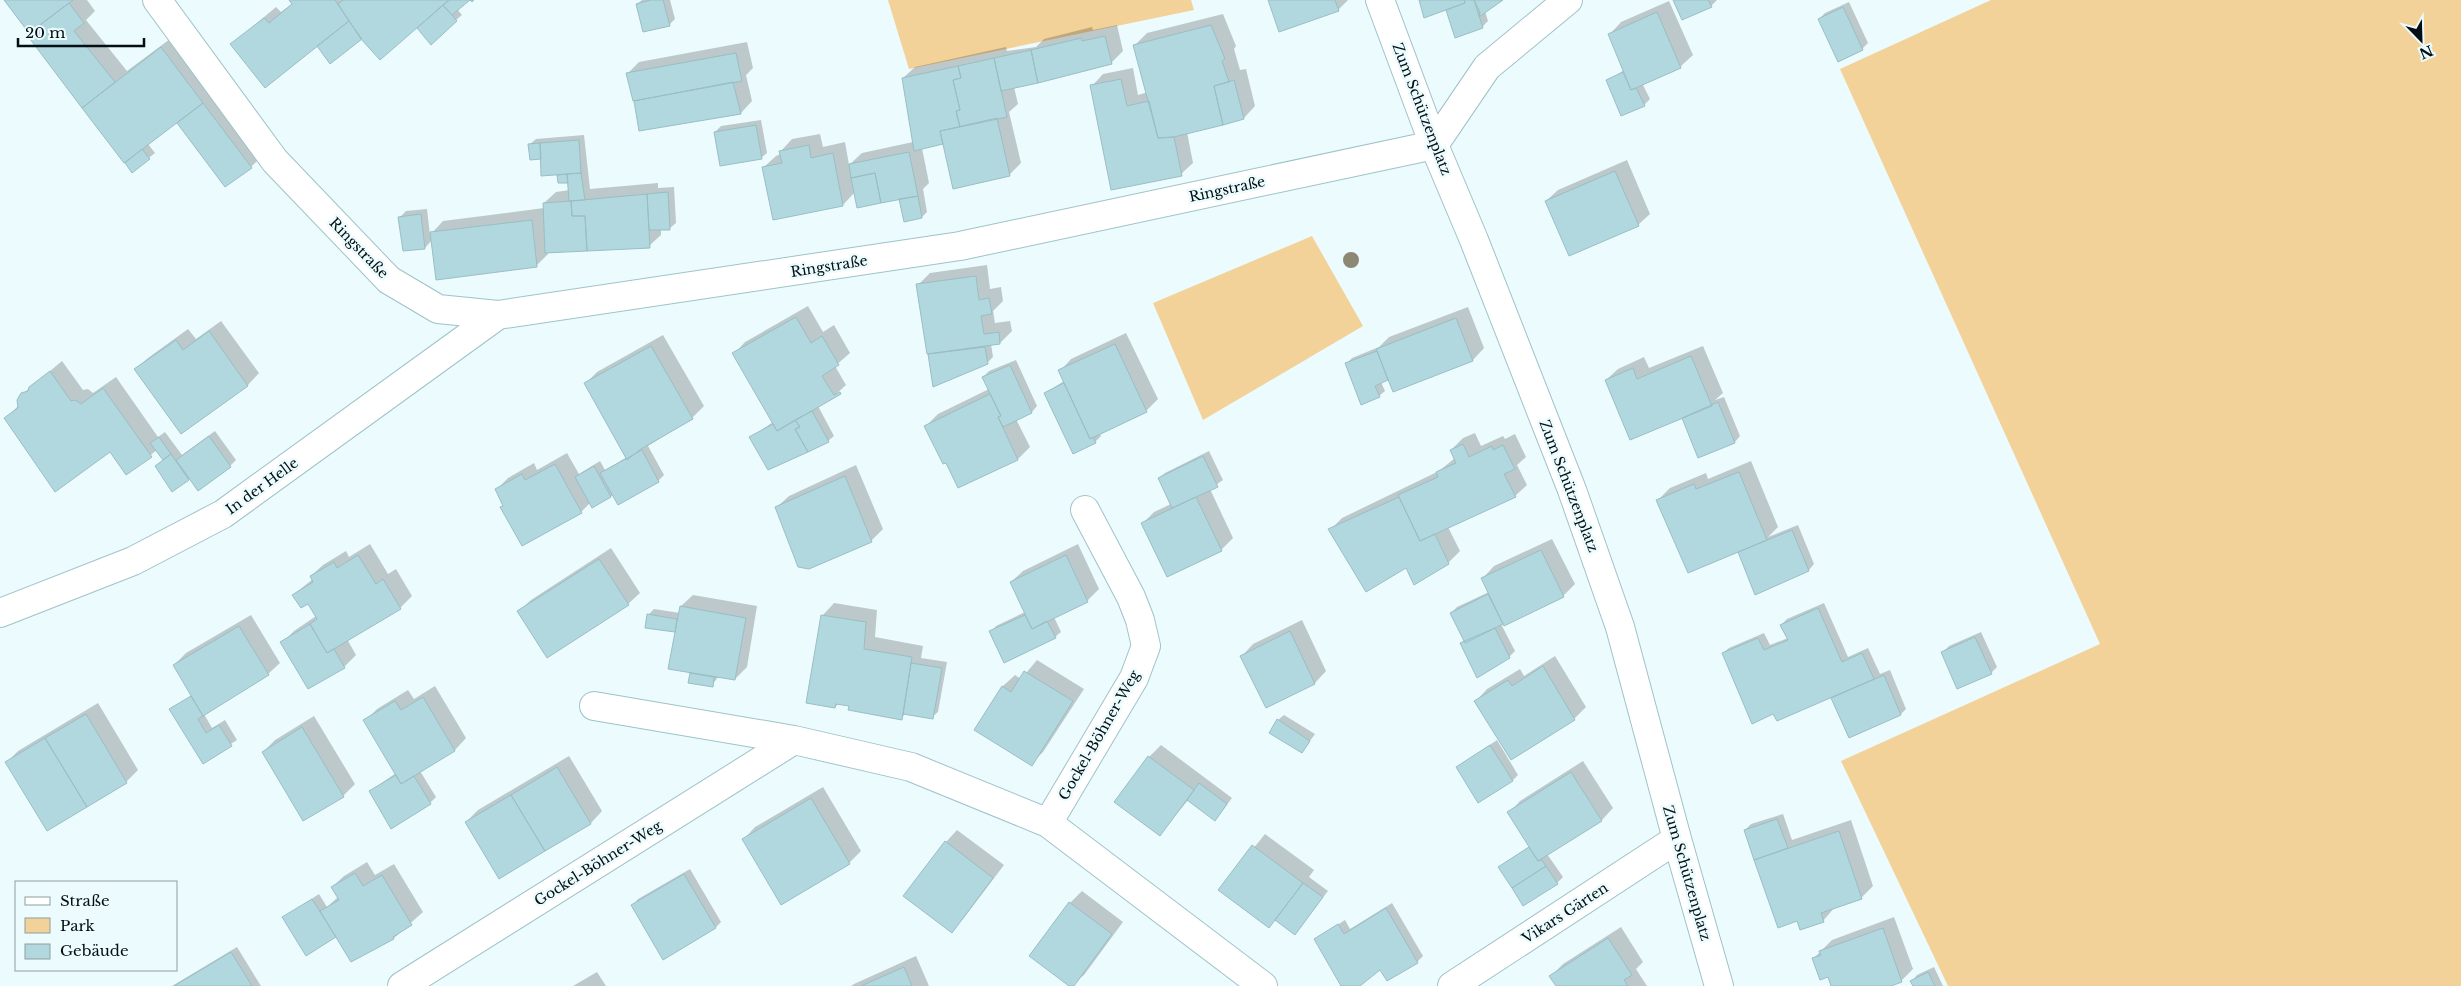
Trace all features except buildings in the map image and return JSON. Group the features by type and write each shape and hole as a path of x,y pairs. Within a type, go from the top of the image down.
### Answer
{"street":[{"name":"Ringstraße","path":"157,0 275,161 389,280 438,308 498,315 960,246 1434,145"},
{"name":"Zum Schützenplatz","path":"1380,0 1434,145 1474,240 1572,490 1620,626 1677,839 1719,986"},
{"path":"1434,145 1487,66 1568,0"},
{"name":"In der Helle","path":"0,613 133,561 223,514 498,315"},
{"name":"Gockel-Böhner-Weg","path":"1048,823 1134,678 1146,646 1140,620 1131,597 1085,510"},
{"path":"594,706 794,740 911,767 1048,823 1263,986"},
{"name":"Gockel-Böhner-Weg","path":"402,986 794,740"},
{"name":"Vikars Gärten","path":"1452,986 1677,839"}],"green space":[{"path":"888,0 1191,0 1194,10 909,69"},
{"path":"1991,0 2461,0 2461,986 1948,986 1841,761 2100,644 1840,69"},
{"path":"1312,236 1363,326 1203,420 1153,303"}]}
